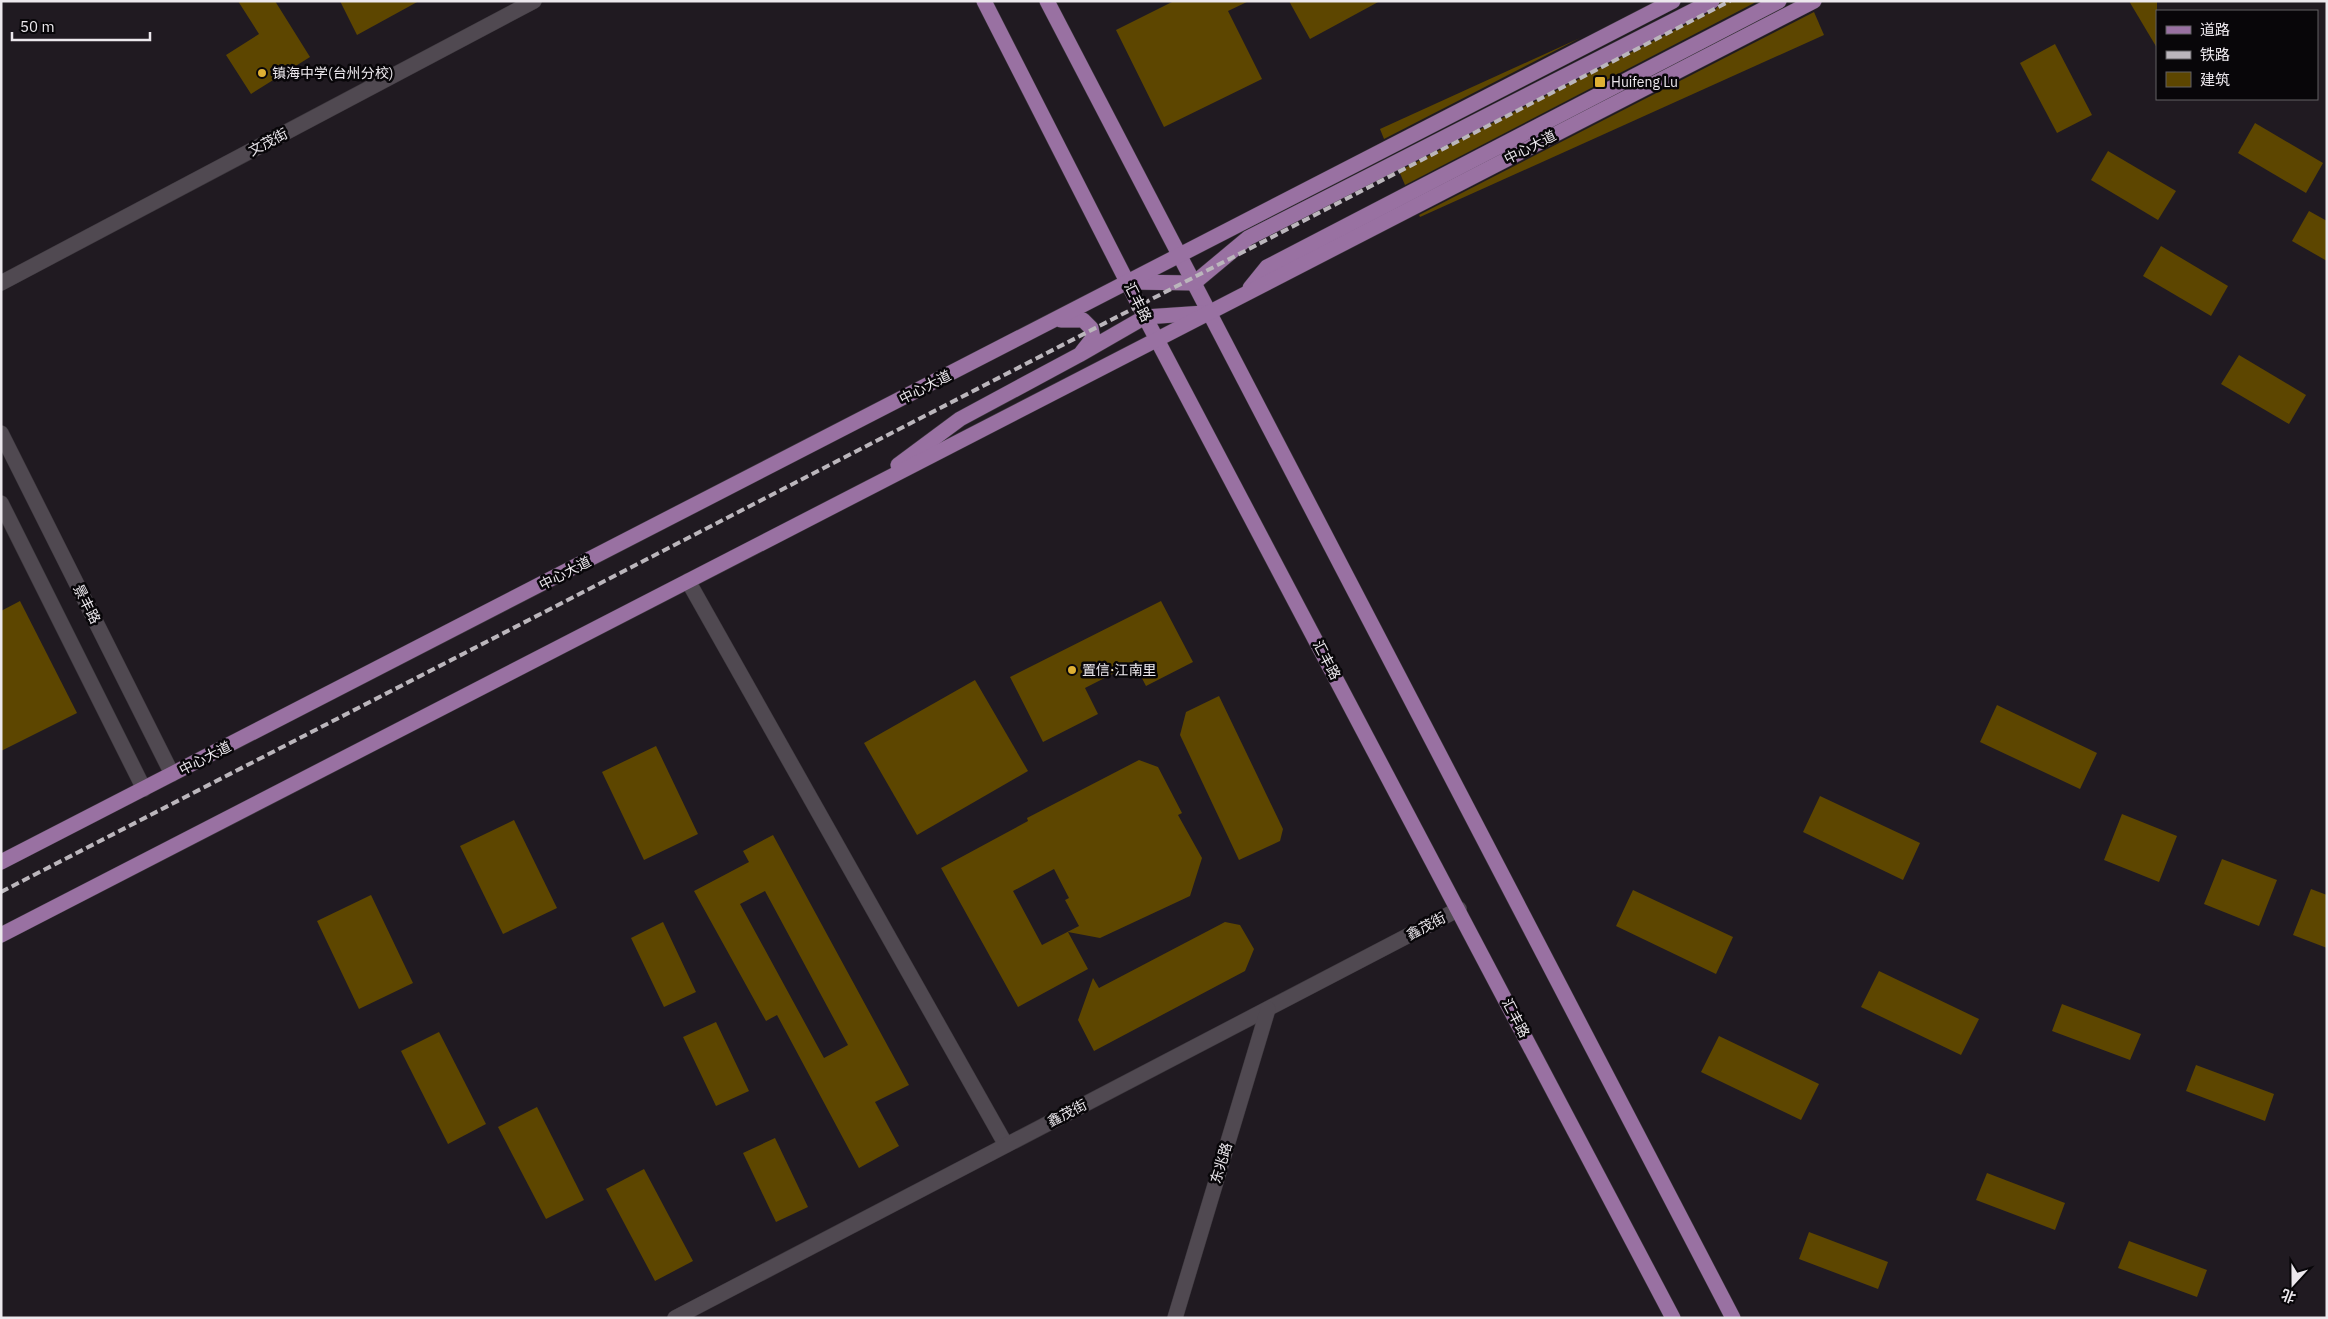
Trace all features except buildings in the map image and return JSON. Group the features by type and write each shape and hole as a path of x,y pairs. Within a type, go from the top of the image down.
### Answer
{"main road":[{"name":"汇丰路","path":"984,1 1146,317 1673,1318"},
{"path":"1047,1 1733,1318"},
{"name":"中心大道","path":"1,862 1673,1"},
{"name":"中心大道","path":"1179,256 1248,238 1712,1"},
{"name":"中心大道","path":"1246,294 1267,267 1779,1"},
{"name":"中心大道","path":"1,935 1814,1"},
{"name":"中心大道","path":"1128,282 1194,283 1248,238"},
{"name":"中心大道","path":"862,492 960,419 1146,317 1210,312"},
{"path":"1055,320 1083,320 1091,328 1093,338 1079,355"}],"street":[{"name":"文茂街","path":"1,282 534,1"},
{"name":"景丰路","path":"1,433 172,774"},
{"path":"1,503 144,789"},
{"path":"688,582 1006,1145"},
{"name":"鑫茂街","path":"675,1318 1459,909"},
{"name":"东兆路","path":"1175,1318 1268,1009"}],"railway":[{"path":"1,892 1730,1"}],"place":[{"name":"镇海中学(台州分校)","path":"262,73"},
{"name":"Huifeng Lu","path":"1600,82"},
{"name":"置信·江南里","path":"1072,670"}]}
